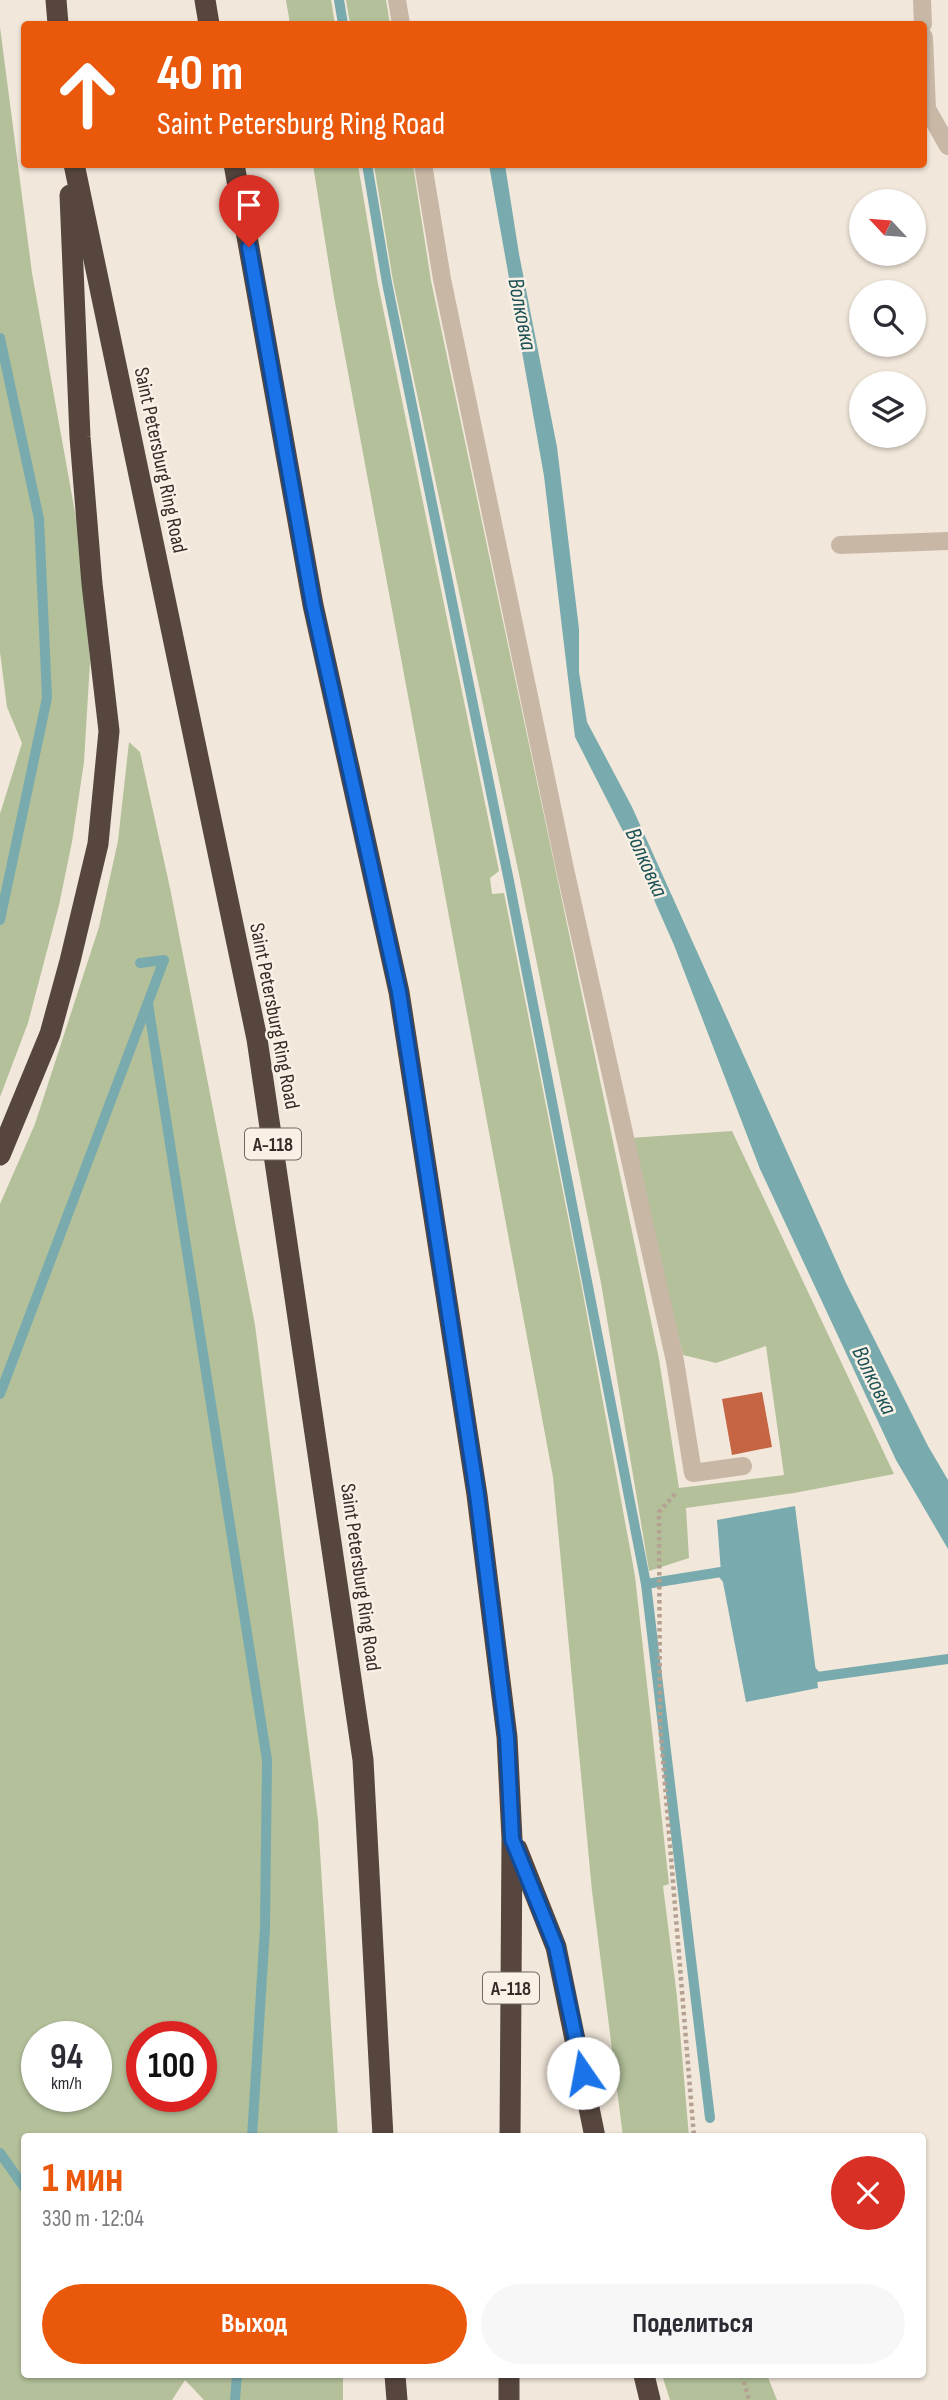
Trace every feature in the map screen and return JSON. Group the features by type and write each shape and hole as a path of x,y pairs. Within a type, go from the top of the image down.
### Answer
{"highway":[{"path":"56,0 58,21"},
{"path":"205,0 208,21"},
{"path":"0,1155 50,1034 70,961 98,844 109,731 92,584 80,437 71,168"},
{"name":"Saint Petersburg Ring Road","path":"72,168 257,1039 363,1760 383,2133"},
{"name":"А-118","path":"235,168 313,605 399,992 477,1494 507,1737 512,1839 510,2133"},
{"path":"512,1839 556,1947 594,2133"},
{"path":"395,2378 397,2400"},
{"path":"509,2378 509,2400"},
{"path":"645,2378 650,2400"}],"lane":[{"path":"397,0 400,21"},
{"path":"922,0 923,21"},
{"path":"927,91 928,109 948,146"},
{"path":"424,168 442,279 565,869 675,1361 693,1473 743,1466"},
{"path":"841,545 948,541"}],"path":[{"path":"693,1473 659,1512 660,1724 694,2133"},
{"path":"743,2378 749,2400"}],"green space":[{"path":"286,0 331,0 334,21 290,21"},
{"path":"346,0 386,0 390,21 350,21"},
{"path":"0,27 32,273 81,546 90,662 84,762 59,905 28,1023 0,1097 0,814 22,743 7,707 0,652"},
{"path":"313,168 359,168 378,284 499,871 490,878 492,894 504,893 582,1288 635,1576 669,1884 663,1886 677,1997 689,2133 622,2133 592,1891 553,1477 334,297"},
{"path":"374,168 413,168 431,281 659,1359 679,1488 784,1475 766,1346 716,1363 683,1355 630,1138 732,1131 894,1474 794,1493 686,1508 689,1558 649,1571 601,1283 520,879 393,281"},
{"path":"129,742 140,752 170,888 255,1325 318,1820 338,2133 21,2133 21,2378 343,2378 343,2400 204,2400 185,2380 172,2400 0,2400 0,1204 35,1124 99,927 118,841"},
{"path":"663,2378 768,2378 777,2400 670,2400"}],"water":[{"name":"Волковка","path":"490,168 505,168 519,254 557,447 579,629 579,672 587,722 632,807 846,1283 928,1446 948,1480 948,1549 896,1460 760,1169 674,945 628,841 575,737 544,476"},
{"path":"795,1506 818,1688 746,1702 721,1572 717,1520"}],"building":[{"path":"762,1392 772,1447 732,1455 722,1399"}],"waterway":[{"path":"339,0 342,21"},
{"path":"368,168 387,283 509,881 646,1584 710,2118"},
{"path":"0,338 39,519 47,698 0,920"},
{"path":"0,1394 164,960 140,963"},
{"path":"148,1004 267,1760 265,1928 252,2133"},
{"path":"646,1584 721,1572 729,1581"},
{"path":"809,1668 817,1677 948,1659"},
{"path":"0,2153 21,2183"},
{"path":"235,2400 237,2378"}],"route":[{"path":"249,247 313,605 399,992 477,1494 507,1737 512,1839 556,1947 583,2073"}]}
